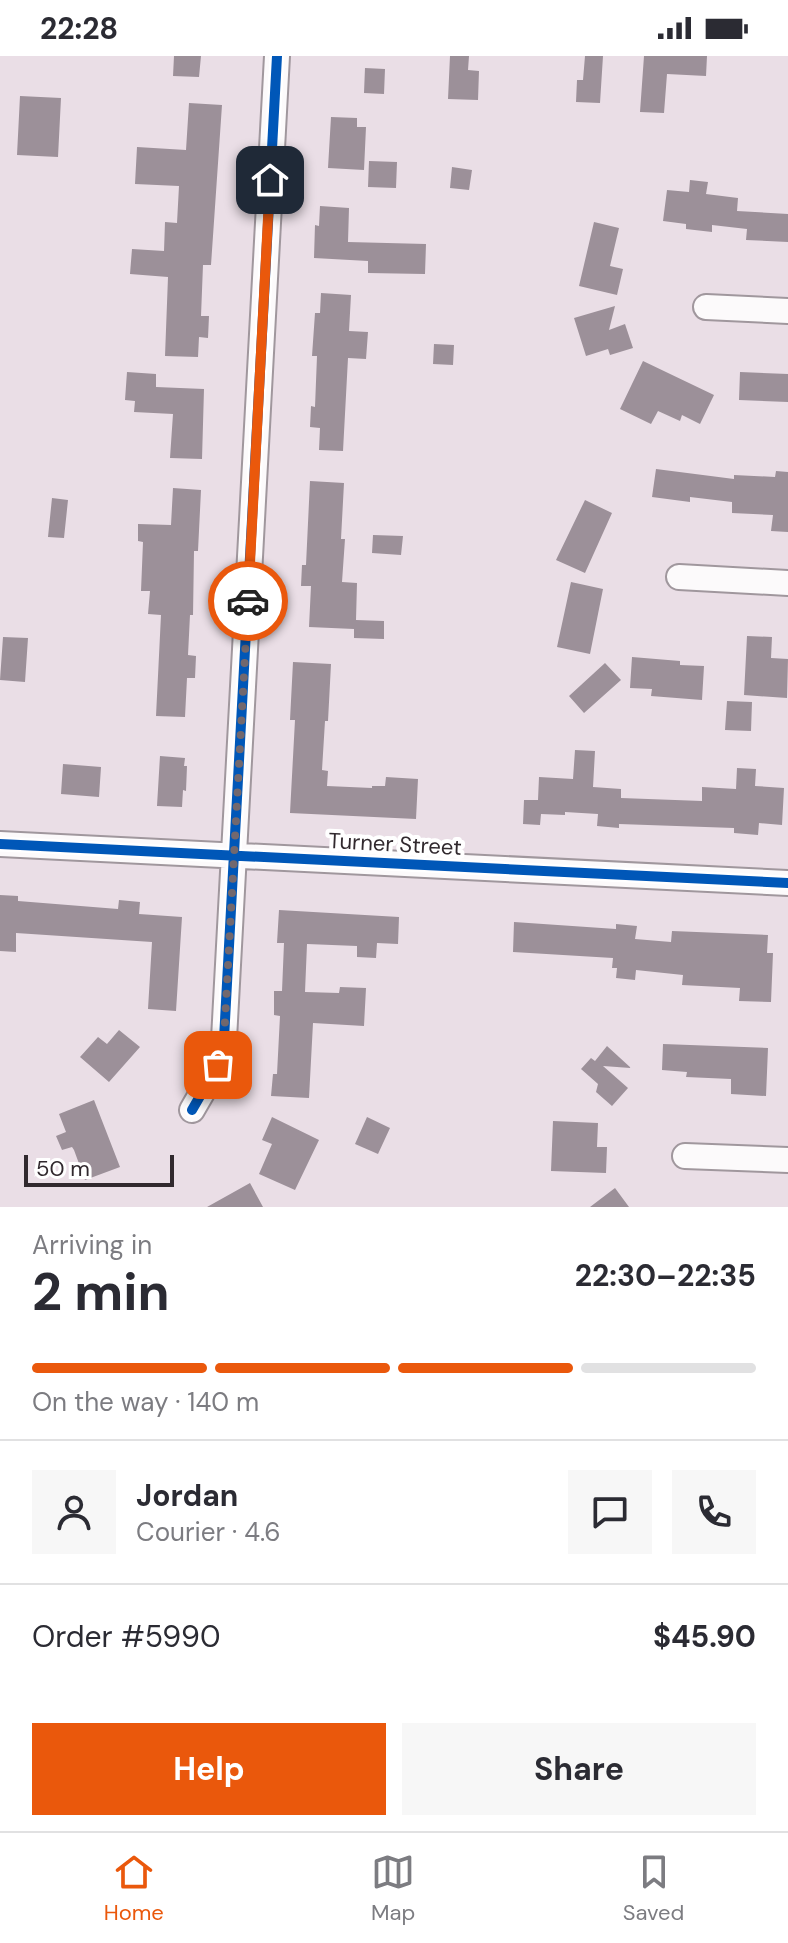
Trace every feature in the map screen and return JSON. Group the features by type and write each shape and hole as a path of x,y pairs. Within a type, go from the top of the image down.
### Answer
{"street":[{"path":"192,1110 218,1065 224,1039 277,56"},
{"path":"706,307 788,311"},
{"path":"679,577 788,583"},
{"name":"Turner Street","path":"0,844 788,883"},
{"path":"685,1156 788,1160"}],"building":[{"path":"174,56 201,56 199,77 173,76"},
{"path":"450,56 469,56 468,70 479,71 478,100 448,99"},
{"path":"585,56 603,56 600,103 576,102 577,80 583,80"},
{"path":"644,56 707,56 706,76 667,74 664,113 640,112"},
{"path":"365,68 385,69 384,94 364,93"},
{"path":"20,96 61,98 58,157 17,155"},
{"path":"189,103 222,105 211,265 203,265 201,316 209,316 208,338 199,337 198,357 165,356 168,277 130,274 132,249 164,251 165,222 177,223 179,186 135,184 137,147 186,150"},
{"path":"331,117 357,118 357,127 366,127 364,170 328,168"},
{"path":"369,161 397,162 396,188 368,187"},
{"path":"452,167 472,170 469,190 450,188"},
{"path":"690,180 708,182 706,194 738,198 737,211 788,214 788,242 746,240 747,229 712,225 712,232 686,229 686,224 663,221 667,190 689,192"},
{"path":"320,206 349,208 348,242 426,244 425,274 368,273 368,261 314,258 315,225 319,226"},
{"path":"594,222 619,228 610,266 623,269 617,295 579,286"},
{"path":"321,293 351,295 349,331 368,332 366,359 348,358 343,451 319,450 320,428 310,427 311,406 315,407 317,356 312,356 315,313 320,313"},
{"path":"615,306 609,330 625,324 633,348 610,355 608,349 586,356 574,318"},
{"path":"434,344 454,345 453,365 433,364"},
{"path":"643,361 714,395 700,424 682,415 680,421 658,411 651,424 620,409"},
{"path":"127,372 156,374 156,387 204,389 202,459 170,458 173,414 134,412 135,401 125,400"},
{"path":"740,372 788,374 788,402 739,400"},
{"path":"656,469 734,479 734,475 775,477 776,471 788,472 788,532 771,531 773,515 732,513 732,502 690,497 690,502 652,497"},
{"path":"310,481 344,483 342,582 357,583 356,620 384,621 384,639 354,638 354,629 309,627 311,586 301,586 302,565 306,565"},
{"path":"173,488 201,490 188,655 196,656 195,678 187,678 185,717 156,716 161,615 148,614 150,591 141,591 143,542 138,541 138,524 171,525"},
{"path":"52,498 68,500 64,538 48,537"},
{"path":"585,500 612,513 585,573 556,560"},
{"path":"373,535 403,536 401,555 372,553"},
{"path":"571,582 603,589 590,654 557,647"},
{"path":"747,636 772,637 771,658 788,659 787,698 744,695"},
{"path":"3,637 28,638 25,682 0,680"},
{"path":"632,657 704,666 702,700 651,696 652,689 630,688"},
{"path":"293,662 331,664 322,770 328,771 327,786 372,788 385,786 386,777 418,779 416,819 290,813 295,720 290,720"},
{"path":"605,663 621,680 584,713 569,696"},
{"path":"727,701 752,702 751,731 725,730"},
{"path":"575,750 595,751 593,787 621,789 621,798 702,801 702,787 736,789 737,768 756,769 755,786 784,788 782,825 759,823 758,835 734,833 734,828 619,824 619,828 597,826 598,814 565,812 565,815 541,814 540,825 523,824 524,800 538,800 539,777 573,779"},
{"path":"160,756 185,758 186,791 183,790 182,807 157,806"},
{"path":"63,764 101,767 99,797 61,794"},
{"path":"0,895 18,896 18,901 118,909 119,900 140,902 139,914 182,917 176,1011 148,1009 152,942 16,933 16,952 0,951"},
{"path":"279,910 399,917 398,944 377,943 376,958 357,957 357,946 307,944 305,992 339,993 340,987 366,988 364,1026 313,1023 309,1098 271,1096 273,1074 277,1074 280,1016 274,1015 274,991 282,991 284,943 277,943"},
{"path":"514,922 616,929 616,924 637,926 635,939 671,942 672,931 768,935 767,953 773,953 771,1002 739,1001 740,988 682,985 683,975 636,970 635,980 616,978 617,968 612,968 613,958 513,952"},
{"path":"119,1030 140,1047 109,1082 80,1057 98,1037 107,1044"},
{"path":"663,1044 768,1048 766,1096 731,1094 731,1079 686,1077 687,1072 662,1070"},
{"path":"607,1046 631,1068 603,1066 628,1088 612,1106 596,1092 598,1084 581,1069 591,1058 595,1061"},
{"path":"94,1100 120,1167 85,1180 74,1150 72,1147 62,1150 56,1136 66,1132 59,1114"},
{"path":"272,1117 319,1140 295,1190 259,1174 272,1144 262,1140"},
{"path":"367,1117 390,1128 378,1154 355,1144"},
{"path":"553,1121 598,1123 597,1147 607,1147 606,1173 551,1171"},
{"path":"250,1183 263,1207 207,1207"},
{"path":"615,1188 629,1207 590,1207"}],"cycle path":[{"path":"192,1110 218,1065 224,1039 277,56"},
{"path":"0,844 788,883"}],"way so far":[{"path":"218,1065 224,1039 248,601"}],"route":[{"path":"248,601 270,180"}]}
